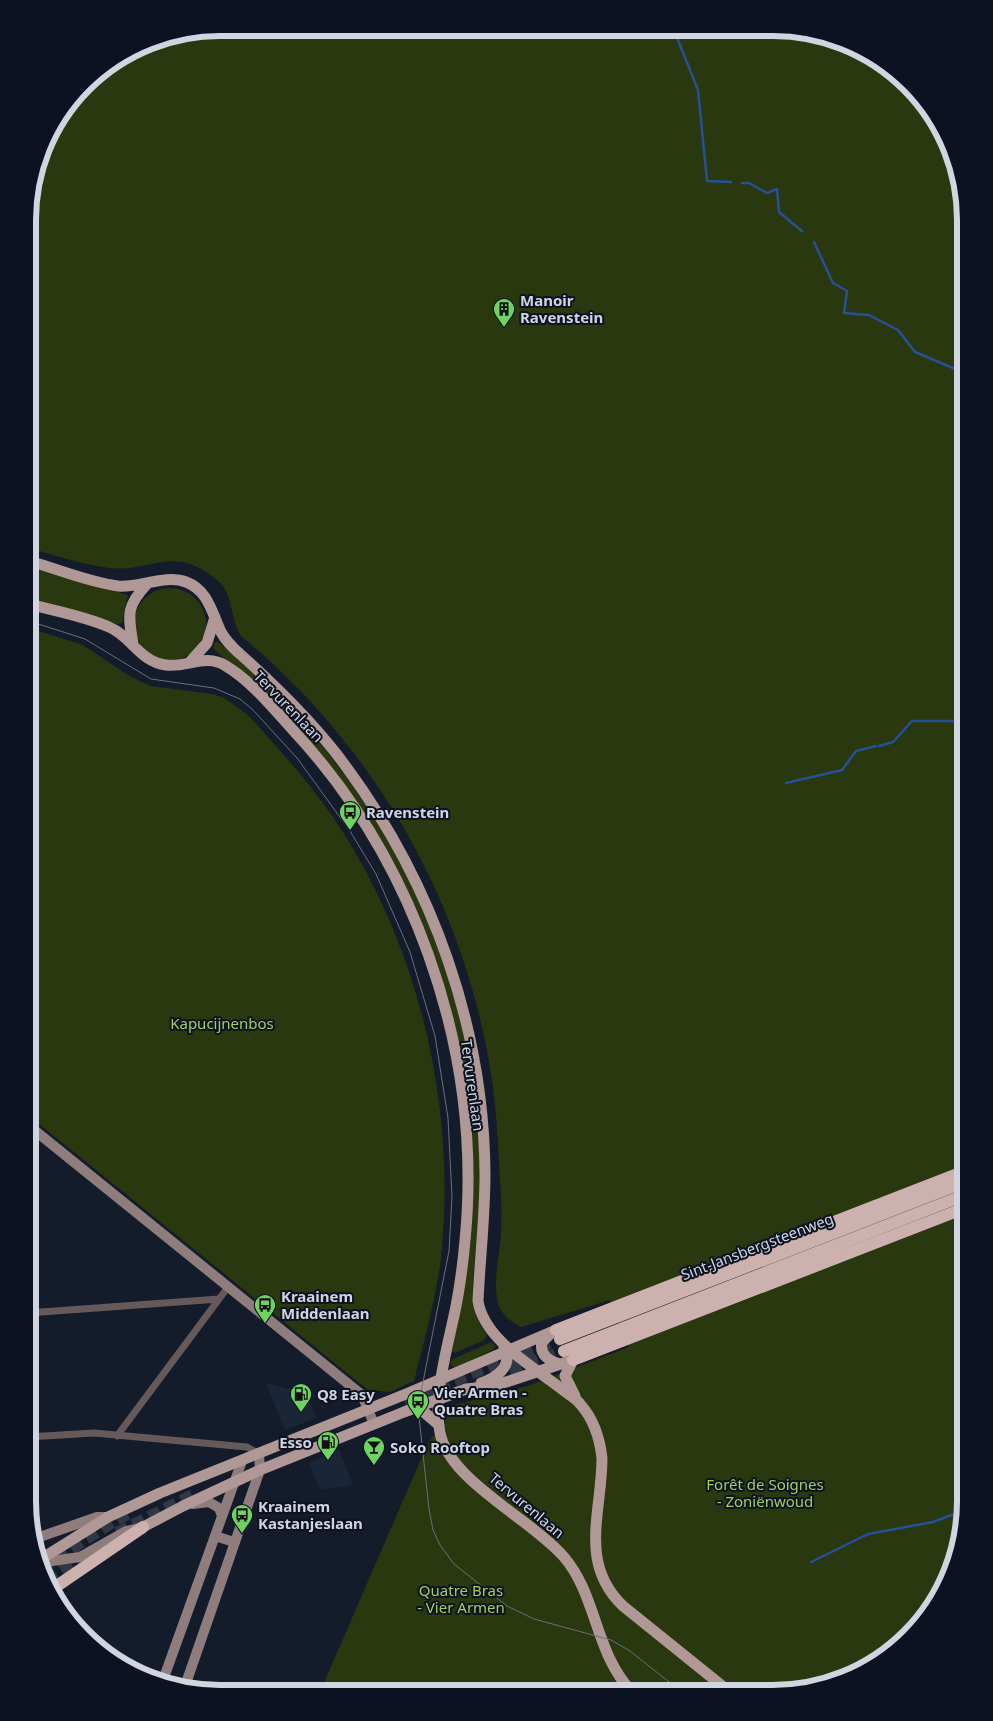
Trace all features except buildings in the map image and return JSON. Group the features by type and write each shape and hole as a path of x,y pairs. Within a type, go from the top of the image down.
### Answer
{"highway":[{"path":"563,1349 957,1175"},
{"name":"Sint-Jansbergsteenweg","path":"563,1349 957,1185"},
{"name":"Sint-Jansbergsteenweg","path":"563,1349 957,1198"},
{"path":"563,1349 957,1211"},
{"path":"57,1586 143,1527"}],"main road":[{"name":"Tervurenlaan","path":"36,563 120,586 173,580 186,582 205,596 230,644 320,734 351,773 380,815 405,858 438,933 461,1000 474,1058 482,1116 485,1172 478,1301 481,1314 493,1334 509,1352"},
{"path":"132,644 129,611 134,599 147,584"},
{"name":"Tervurenlaan","path":"36,606 110,627 123,634 152,661 164,665 205,659 215,661 233,671 266,700 308,745 334,778 390,867 412,914 435,976 457,1062 467,1170 467,1215 462,1263 441,1379 439,1425 444,1445 456,1464 566,1560 585,1592 605,1651 614,1669 627,1685"},
{"path":"190,662 207,643 215,617"},
{"path":"45,1557 108,1517 160,1493 441,1379 509,1352 563,1349"},
{"path":"466,1389 494,1386 540,1372 563,1349"},
{"path":"563,1349 565,1376 592,1422 601,1447 602,1470 595,1542 597,1564 608,1589 623,1606 721,1685"},
{"path":"509,1352 540,1372 580,1404"},
{"path":"143,1527 182,1506 260,1470 500,1374 509,1352"},
{"path":"418,1407 439,1425"}],"street":[{"path":"36,1131 362,1395 374,1424"},
{"path":"117,1436 228,1287"},
{"path":"36,1312 218,1299"},
{"path":"36,1437 94,1433 247,1447 259,1454 260,1470 187,1681"},
{"path":"165,1676 242,1461"},
{"path":"182,1506 209,1502 218,1508 222,1516"},
{"path":"40,1538 97,1517 108,1517"},
{"path":"46,1561 80,1557 126,1531 143,1527"},
{"path":"215,1536 234,1542"}],"shaded area":[{"path":"266,1383 307,1393 316,1418 285,1430"},
{"path":"339,1449 353,1485 320,1490 309,1463"}],"green space":[{"path":"220,36 773,36 809,40 832,46 854,55 885,74 919,108 938,139 947,161 953,184 957,220 957,1501 953,1537 947,1560 938,1582 919,1613 885,1647 854,1666 832,1675 809,1681 773,1685 323,1685 421,1459 428,1449 428,1443 445,1421 447,1407 528,1386 629,1347 610,1300 521,1327 512,1322 500,1308 496,1285 502,1212 496,1118 488,1056 474,995 455,936 431,879 402,824 368,772 330,723 287,678 241,636 235,624 229,598 223,586 206,572 193,565 170,561 123,568 100,567 36,550 36,220 38,196 50,150 74,108 108,74 139,55 161,46 184,40"},
{"path":"36,569 128,595 122,623 117,624 36,601"},
{"path":"163,588 177,588 196,598 206,617 206,631 196,650 177,660 163,660 144,650 134,631 134,617 144,598"},
{"name":"Kapucijnenbos","path":"36,630 83,645 126,674 150,686 213,694 224,698 248,715 315,792 335,820 364,868 389,918 409,971 424,1025 436,1080 445,1192 440,1265 431,1314 414,1381 390,1392 368,1390 36,1121"},
{"path":"215,642 218,642 275,694 326,750 370,811 407,876 437,944 459,1015 474,1090 480,1167 473,1292 476,1314 487,1335 484,1340 455,1353 452,1351 465,1286 471,1150 437,965 333,770 289,718 213,648"},
{"path":"491,1342 496,1346 492,1350 455,1368 450,1364 451,1360"}],"waterway":[{"path":"676,36 698,90 707,181 731,182"},
{"path":"742,183 749,183 767,193 777,189 779,212 802,231"},
{"path":"814,242 833,283 847,291 844,313 869,315 898,330 915,352 957,370"},
{"path":"879,746 893,742 912,721 957,721"},
{"path":"786,783 842,770 856,751 876,746"},
{"path":"811,1562 868,1534 933,1522 956,1513"}],"tunnel":[{"path":"404,1400 560,1339"},
{"path":"493,1377 564,1351"},
{"path":"117,1533 193,1495"},
{"path":"47,1564 117,1519 132,1512"},
{"path":"52,1576 83,1555"}],"tram line":[{"path":"36,623 85,639 151,679 214,688 240,699 253,710 297,758 350,831 376,874 410,952 435,1036 448,1118 452,1197 449,1251 418,1407 433,1530 440,1545 454,1564 507,1606 534,1619 611,1640 630,1651 673,1685"}],"place":[{"name":"Manoir Ravenstein","path":"504,328"},
{"name":"Ravenstein","path":"350,831"},
{"name":"Kraainem Middenlaan","path":"265,1324"},
{"name":"Q8 Easy","path":"301,1413"},
{"name":"Vier Armen - Quatre Bras","path":"418,1420"},
{"name":"Esso","path":"328,1461"},
{"name":"Soko Rooftop","path":"374,1466"},
{"name":"Kraainem Kastanjeslaan","path":"242,1534"}],"park label":[{"name":"Forêt de Soignes - Zoniënwoud","path":"765,1492"},
{"name":"Quatre Bras - Vier Armen","path":"461,1598"}]}
